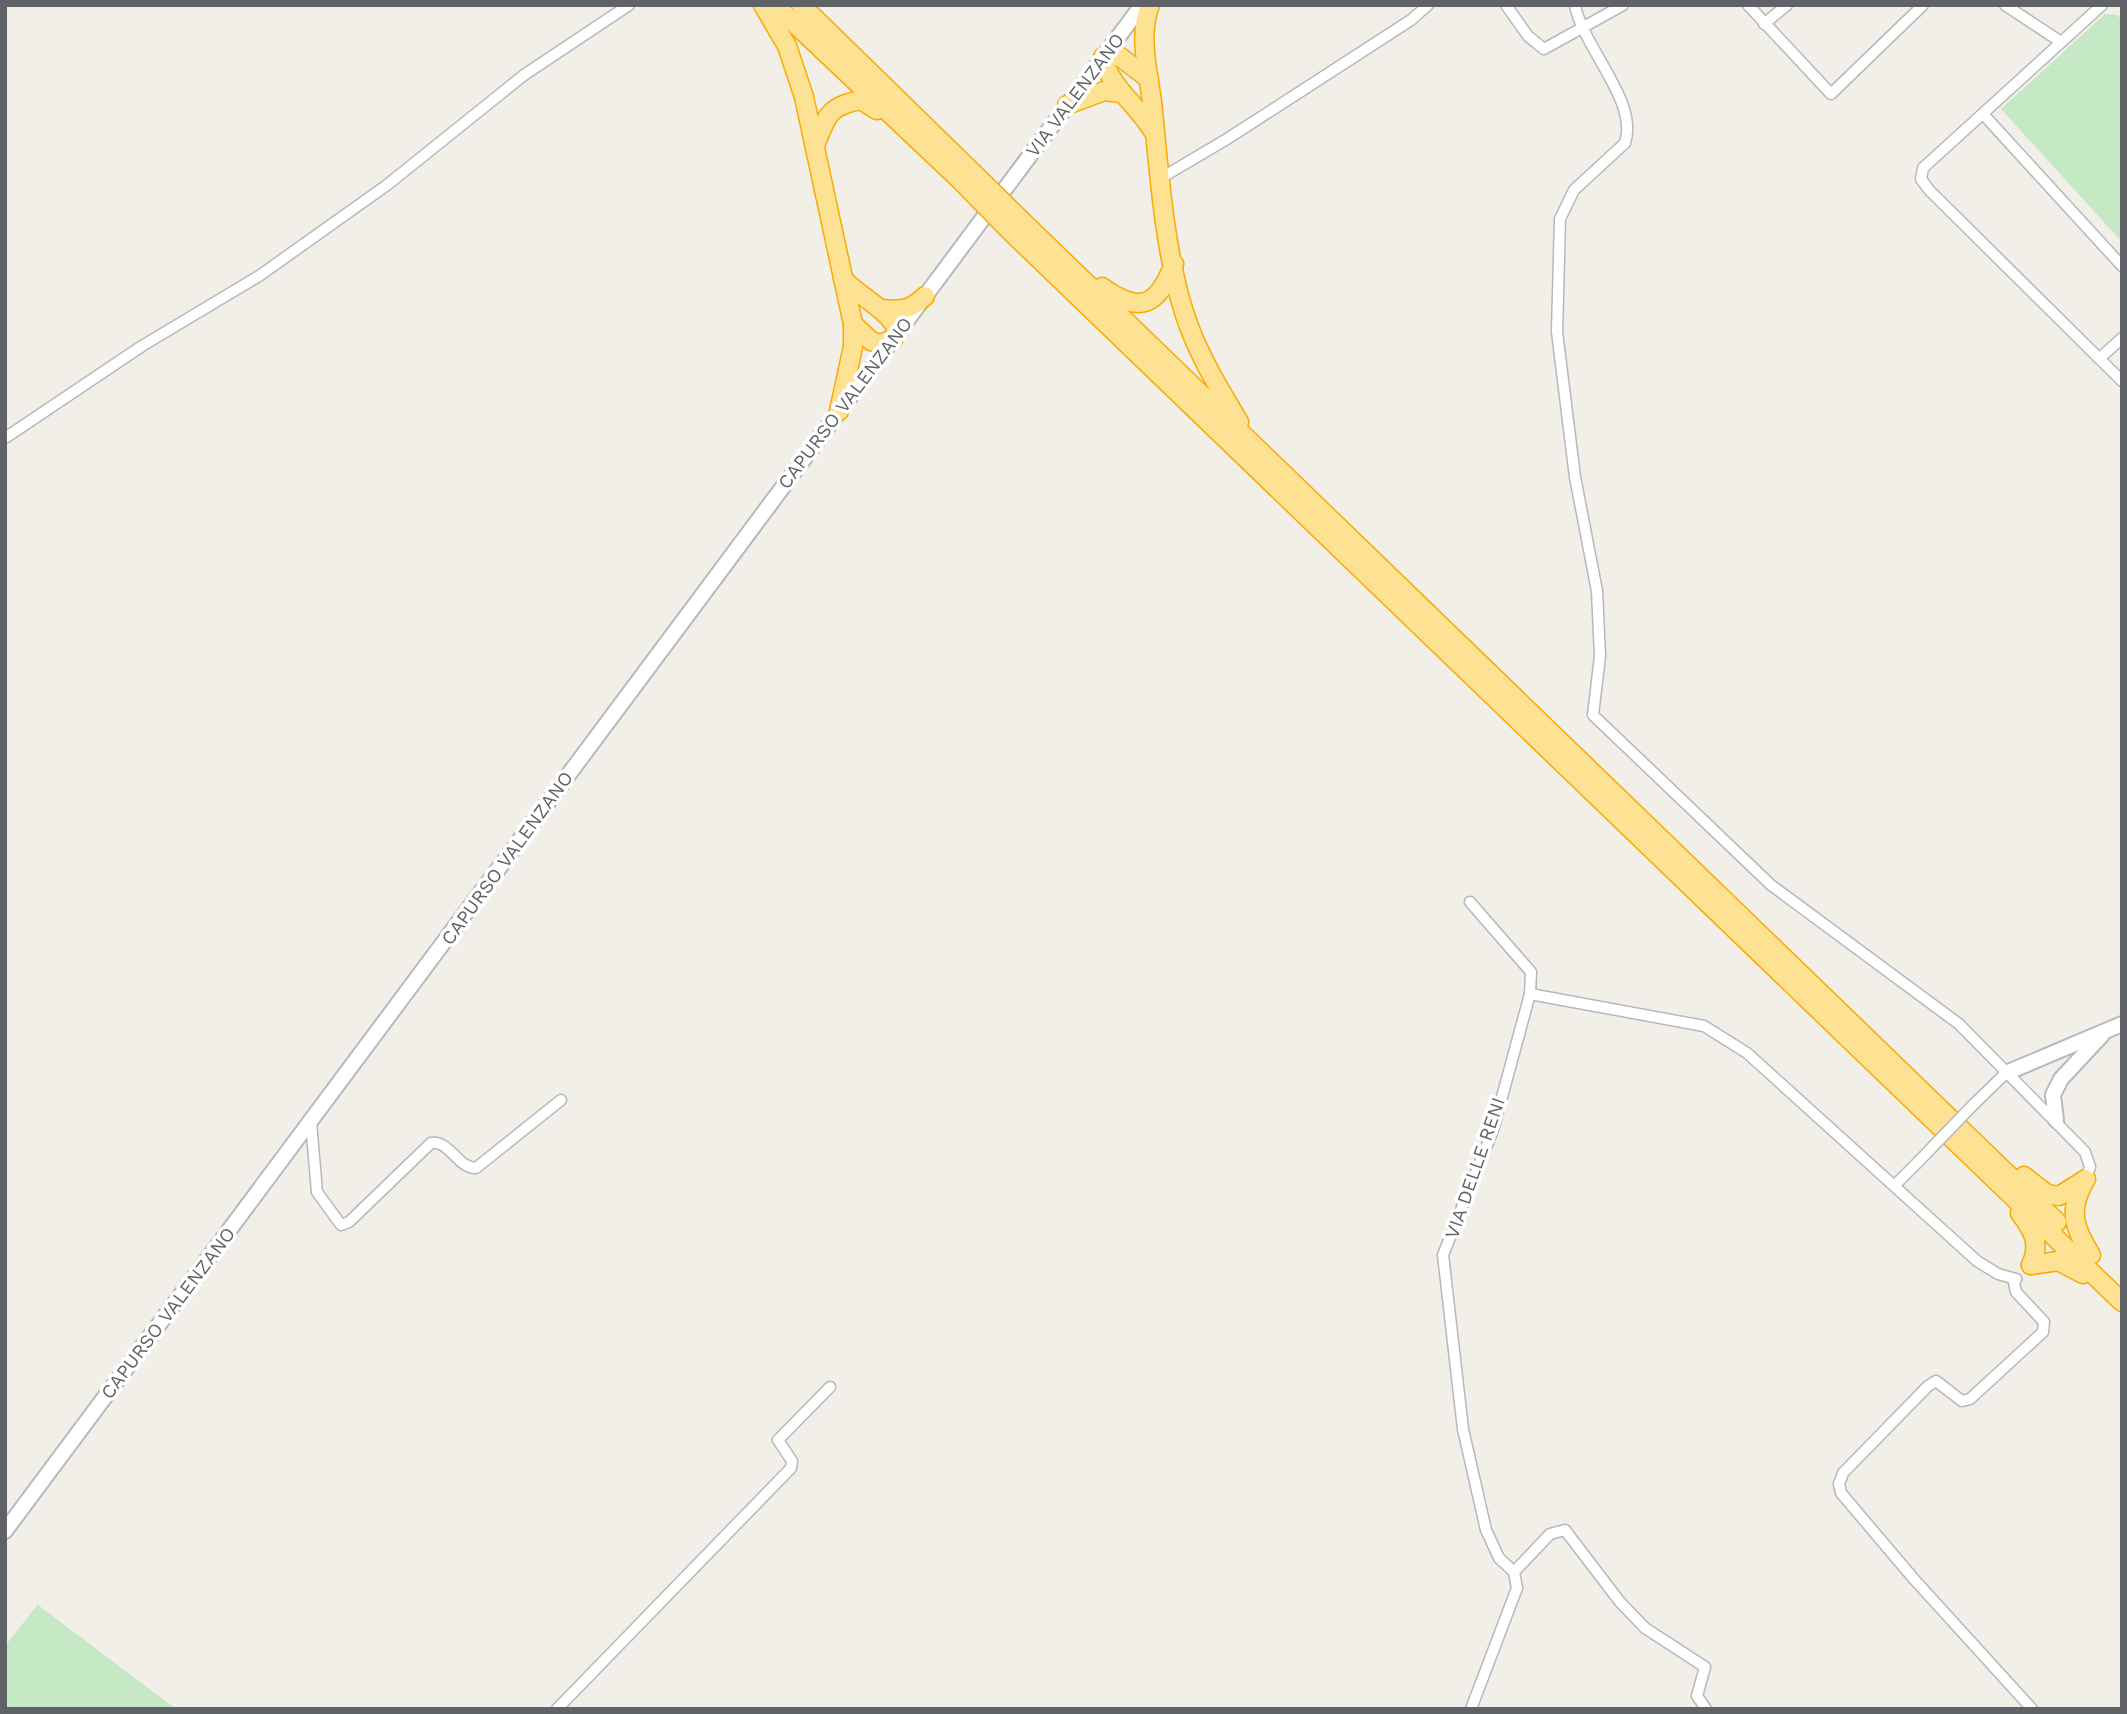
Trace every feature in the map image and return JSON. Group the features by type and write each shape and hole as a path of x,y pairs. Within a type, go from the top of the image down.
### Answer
{"highway":[{"path":"763,5 787,46 816,143 853,324 853,347 839,411"},
{"path":"775,5 1016,226 1996,1180 2114,1287"},
{"path":"801,5 957,170"},
{"path":"1150,5 1144,31 1154,134 1184,312 1201,355 1251,443"},
{"path":"1149,79 1119,57 1103,57 1106,70 1121,93 1134,103 1154,134"},
{"path":"1067,105 1104,91 1121,93"},
{"path":"816,143 828,114 842,103 860,100 957,170"},
{"path":"1016,226 1129,303 1142,304 1154,298 1165,286 1174,264"},
{"path":"1047,245 2091,1255"},
{"path":"843,279 869,303 891,317 897,329 893,339 880,344 871,341 853,324"},
{"path":"881,309 899,311 913,308 925,296"},
{"path":"1986,1154 2015,1170 2047,1194 2059,1196 2086,1179"},
{"path":"2086,1179 2073,1206 2077,1233 2122,1302"},
{"path":"1996,1180 1998,1191 2020,1213 2035,1236 2035,1252 2031,1265 2058,1261 2114,1287"}],"street":[{"path":"5,438 142,346 259,276 387,185 524,75 629,5"},
{"name":"VIA VALENZANO","path":"1007,184 1142,5"},
{"path":"1161,177 1227,139 1411,20 1428,5"},
{"path":"1506,5 1541,48 1552,46 1623,5"},
{"path":"1575,5 1582,28 1621,102 1629,131 1625,142 1574,190 1560,219 1557,332 1575,477 1597,591 1600,656 1593,715 1771,886 1959,1024 2085,1152 2090,1167 2086,1179"},
{"path":"1748,5 1831,94 1923,5"},
{"path":"1763,24 1787,5"},
{"path":"2005,5 2062,42"},
{"path":"2102,5 1923,168 1921,179 2122,381"},
{"path":"1983,114 2122,267"},
{"name":"CAPURSO VALENZANO","path":"5,1531 1007,184"},
{"path":"2100,359 2122,338"},
{"name":"VIA DELLE RENI","path":"1470,902 1531,972 1530,994 1493,1130 1443,1255 1463,1429 1486,1530 1499,1558 1514,1572"},
{"path":"1530,994 1704,1026 1747,1053 1896,1184 1978,1261 1998,1274 2016,1279"},
{"path":"1896,1184 2006,1073 2122,1024"},
{"path":"2056,1120 2053,1096 2061,1079 2106,1031"},
{"path":"311,1122 317,1192 341,1225 349,1222 431,1143 441,1144 467,1167 476,1168 561,1100"},
{"path":"2031,1265 2014,1283 2016,1292 2044,1322 2043,1332 1970,1399 1962,1401 1936,1381 1928,1386 1843,1473 1839,1483 1841,1493 1913,1578 2032,1709"},
{"path":"557,1709 791,1468 792,1461 779,1440 830,1387"},
{"path":"1471,1709 1517,1588 1514,1572 1550,1534 1565,1530 1620,1602 1645,1628 1705,1667 1697,1696 1706,1709"}],"green space":[{"path":"2105,14 2118,15 2122,22 2122,242 2001,109"},
{"path":"38,1604 176,1709 5,1709 5,1646"}]}
